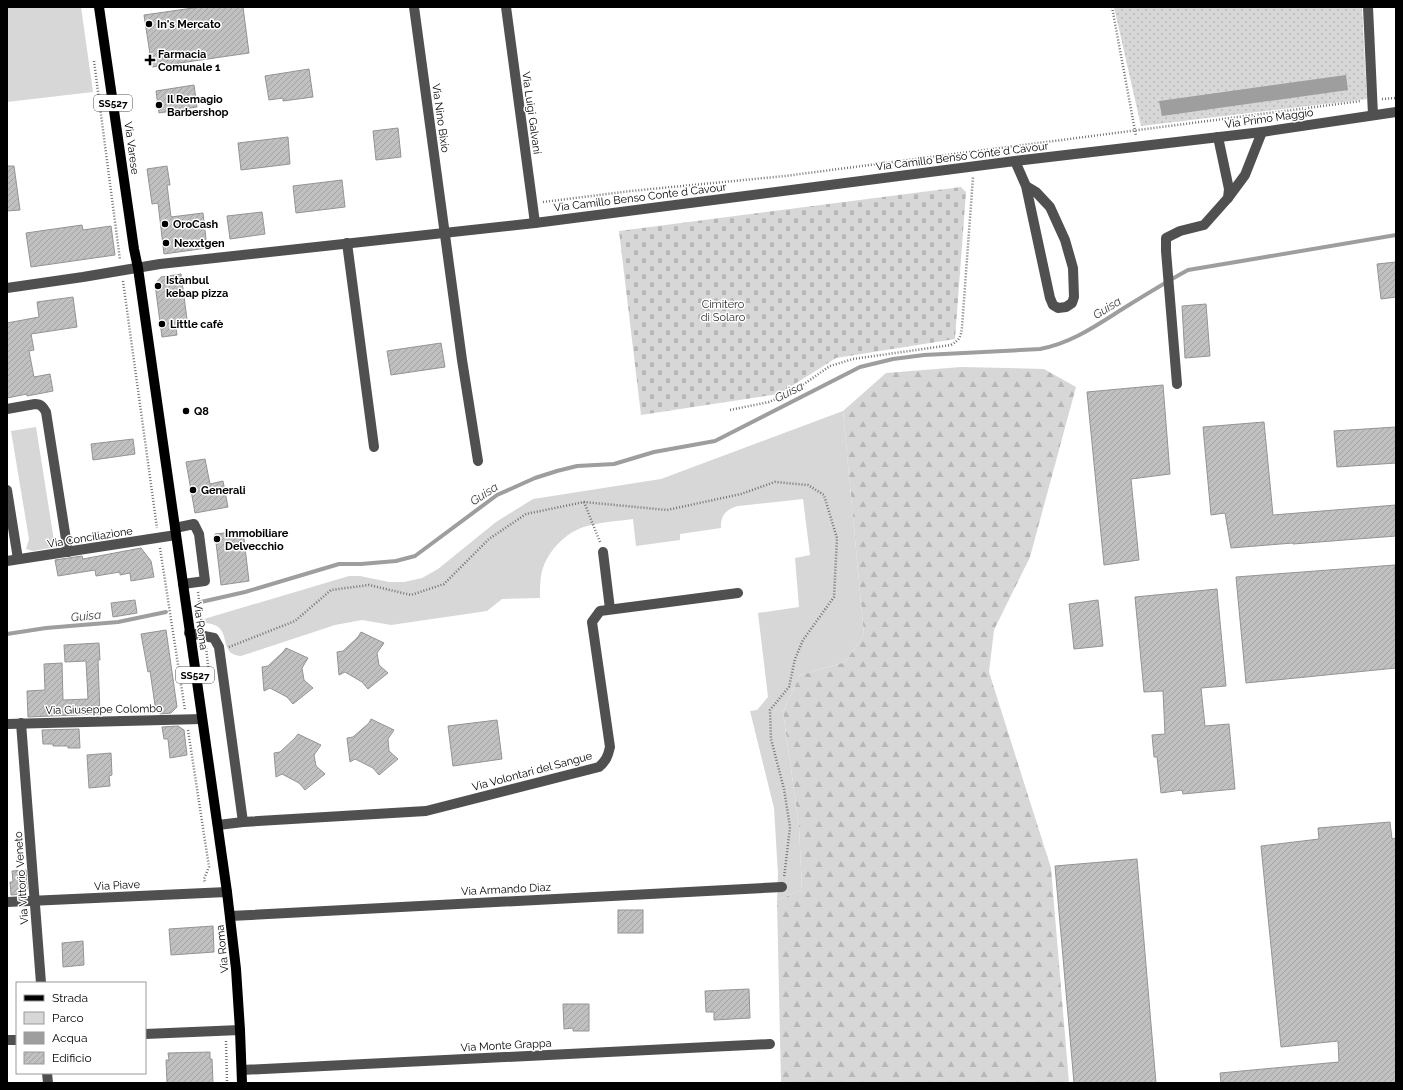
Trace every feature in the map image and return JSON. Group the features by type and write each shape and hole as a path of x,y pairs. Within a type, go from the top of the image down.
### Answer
{"main road":[{"name":"Via Varese","path":"99,7 138,268"},
{"name":"Via Roma","path":"138,268 227,892 236,969 242,1083"}],"street":[{"name":"Via Nino Bixio","path":"414,7 446,233 462,360 478,461"},
{"name":"Via Luigi Galvani","path":"506,7 535,223"},
{"path":"1368,7 1373,115"},
{"name":"Via Primo Maggio","path":"1142,146 1262,132 1396,112"},
{"path":"1177,384 1166,238 1180,231 1204,225 1228,198 1244,175 1262,132"},
{"path":"1218,137 1229,188 1228,198"},
{"name":"Via Camillo Benso Conte d Cavour","path":"7,288 160,264 535,223 974,166 1142,146"},
{"path":"1015,161 1026,186 1050,298 1053,305 1058,308 1066,307 1072,303 1074,297 1073,268 1065,240 1050,207 1036,192 1026,186"},
{"path":"347,243 374,447"},
{"path":"7,409 39,404 46,412 68,552"},
{"path":"7,490 18,560"},
{"name":"Via Conciliazione","path":"7,561 68,552 175,531 194,524 199,534 205,581 183,584"},
{"path":"603,552 610,609"},
{"name":"Via Volontari del Sangue","path":"218,825 243,822 426,811 599,767 606,759 610,747 592,622 600,611 738,593"},
{"path":"189,632 214,638 219,647 243,822"},
{"name":"Via Giuseppe Colombo","path":"7,724 202,719"},
{"name":"Via Vittorio Veneto","path":"21,723 41,982"},
{"name":"Via Armando Diaz","path":"230,916 782,887"},
{"name":"Via Piave","path":"7,902 227,892"},
{"path":"146,1034 240,1030"},
{"name":"Via Monte Grappa","path":"242,1070 770,1044"}],"path":[{"path":"1112,7 1135,130 1142,146"},
{"path":"532,205 545,202 631,192 785,176 1135,130 1396,98"},
{"path":"730,410 769,402 794,392 830,366 853,359 951,345 957,342 961,337 962,327 974,166"},
{"path":"584,502 603,552"}],"green space":[{"path":"7,7 81,7 93,92 7,102"},
{"path":"1114,7 1362,7 1367,99 1141,126"},
{"name":"Cimitero di Solaro","path":"961,187 966,192 955,339 836,358 779,394 641,415 619,231"},
{"path":"961,367 1044,369 1076,387 1030,557 994,630 989,672 1051,868 1069,1083 781,1083 777,900 802,890 799,826 783,712 800,675 845,662 864,635 843,411 886,373"},
{"path":"843,411 864,635 845,662 800,675 783,712 799,826 802,890 777,900 778,874 774,808 750,711 757,710 768,697 758,613 799,607 795,558 810,555 803,499 738,506 725,513 721,523 721,528 680,534 680,540 636,546 633,519 587,526 564,538 547,559 541,576 540,598 502,599 487,611 391,625 362,620 335,625 241,656 233,654 229,650 220,629 214,625 205,623 204,619 349,576 360,576 389,582 404,582 422,578 438,569 496,522 533,499 661,479"},
{"path":"36,427 55,547 33,551 26,549 29,539 11,431"}],"water":[{"path":"1346,75 1348,90 1162,116 1159,101"}],"building":[{"path":"200,7 243,7 249,53 152,67 144,15"},
{"path":"309,69 313,97 283,101 283,98 269,100 265,76"},
{"path":"194,85 197,107 159,113 156,91"},
{"path":"398,128 401,157 376,160 373,131"},
{"path":"288,137 290,164 241,170 238,143"},
{"path":"7,166 14,166 20,210 7,211"},
{"path":"167,166 170,185 167,185 171,217 203,213 207,248 164,254 158,203 152,204 147,169"},
{"path":"342,180 345,207 296,213 293,186"},
{"path":"262,212 265,234 230,239 227,216"},
{"path":"82,225 83,230 111,226 115,255 31,267 26,233"},
{"path":"1396,262 1396,297 1381,299 1377,264"},
{"path":"181,274 188,327 176,328 177,335 162,337 155,284 161,277"},
{"path":"73,297 77,327 31,334 34,350 29,351 34,377 50,374 53,391 7,398 7,323 39,317 37,302"},
{"path":"1206,304 1210,356 1185,358 1182,306"},
{"path":"441,343 445,367 391,375 387,351"},
{"path":"1163,385 1170,474 1131,479 1139,560 1104,565 1087,392"},
{"path":"1264,422 1273,515 1396,505 1396,536 1231,548 1225,513 1211,515 1203,427"},
{"path":"1396,427 1396,463 1337,467 1334,431"},
{"path":"133,439 135,454 93,460 91,444"},
{"path":"205,459 210,484 223,481 228,507 195,513 186,462"},
{"path":"243,531 249,581 221,585 215,534"},
{"path":"141,548 151,561 154,577 131,581 130,573 120,575 120,572 96,576 95,570 58,576 55,560 82,556 83,559"},
{"path":"1395,565 1396,668 1246,683 1236,577"},
{"path":"1217,589 1226,686 1201,688 1205,726 1229,724 1235,789 1183,794 1182,790 1161,793 1157,757 1154,757 1152,735 1165,734 1163,691 1144,692 1135,597"},
{"path":"135,600 137,613 113,617 111,603"},
{"path":"1098,600 1103,646 1074,649 1069,604"},
{"path":"166,630 177,707 171,713 160,714 159,712 156,712 150,671 148,672 141,634"},
{"path":"361,632 384,643 377,653 379,665 388,673 368,689 362,682 345,672 339,675 337,652 343,651 358,637"},
{"path":"99,643 100,660 98,660 100,714 28,717 27,691 45,690 44,664 62,663 63,700 88,699 86,661 65,662 64,645"},
{"path":"286,648 308,658 302,668 304,680 313,688 293,704 287,697 270,688 264,691 262,667 268,666"},
{"path":"371,719 394,730 388,739 389,751 398,759 379,775 373,768 355,759 350,762 347,738 353,737 369,723"},
{"path":"497,720 502,759 453,766 448,726"},
{"path":"178,726 184,730 187,755 170,758 168,739 164,739 162,727"},
{"path":"79,729 80,748 68,748 68,746 43,744 42,730"},
{"path":"298,734 321,745 314,755 316,766 325,774 305,790 299,783 282,774 276,777 274,753 280,752"},
{"path":"111,753 112,775 109,776 110,786 89,788 87,755"},
{"path":"1390,822 1392,839 1396,838 1396,1083 1221,1083 1220,1073 1339,1062 1338,1041 1281,1047 1261,846 1319,839 1318,828"},
{"path":"1137,859 1156,1083 1074,1083 1055,866"},
{"path":"26,870 27,889 23,894 11,895 10,882 13,882 12,871"},
{"path":"618,910 643,910 643,933 618,933"},
{"path":"213,926 214,952 171,955 169,929"},
{"path":"83,941 84,965 63,967 62,943"},
{"path":"749,989 750,1018 714,1020 714,1012 706,1012 705,991"},
{"path":"563,1004 589,1004 589,1031 573,1031 573,1028 564,1029"},
{"path":"210,1052 210,1059 212,1059 213,1083 167,1083 166,1060 169,1060 168,1053"}],"waterway":[{"name":"Guisa","path":"201,602 245,592 339,564 396,561 415,556 497,495 535,478 577,466 614,464 654,452 715,441 860,367 893,359 924,355 1040,349 1052,346 1084,333 1188,270 1396,235"},
{"name":"Guisa","path":"7,634 46,628 118,622 166,612"}],"place":[{"name":"In's Mercato","path":"149,24"},
{"name":"Farmacia Comunale 1","path":"150,60"},
{"name":"Il Remagio Barbershop","path":"159,105"},
{"name":"OroCash","path":"165,224"},
{"name":"Nexxtgen","path":"166,243"},
{"name":"Istanbul kebap pizza","path":"158,286"},
{"name":"Little cafè","path":"162,324"},
{"name":"Q8","path":"186,411"},
{"name":"Generali","path":"193,490"},
{"name":"Immobiliare Delvecchio","path":"217,539"}]}
